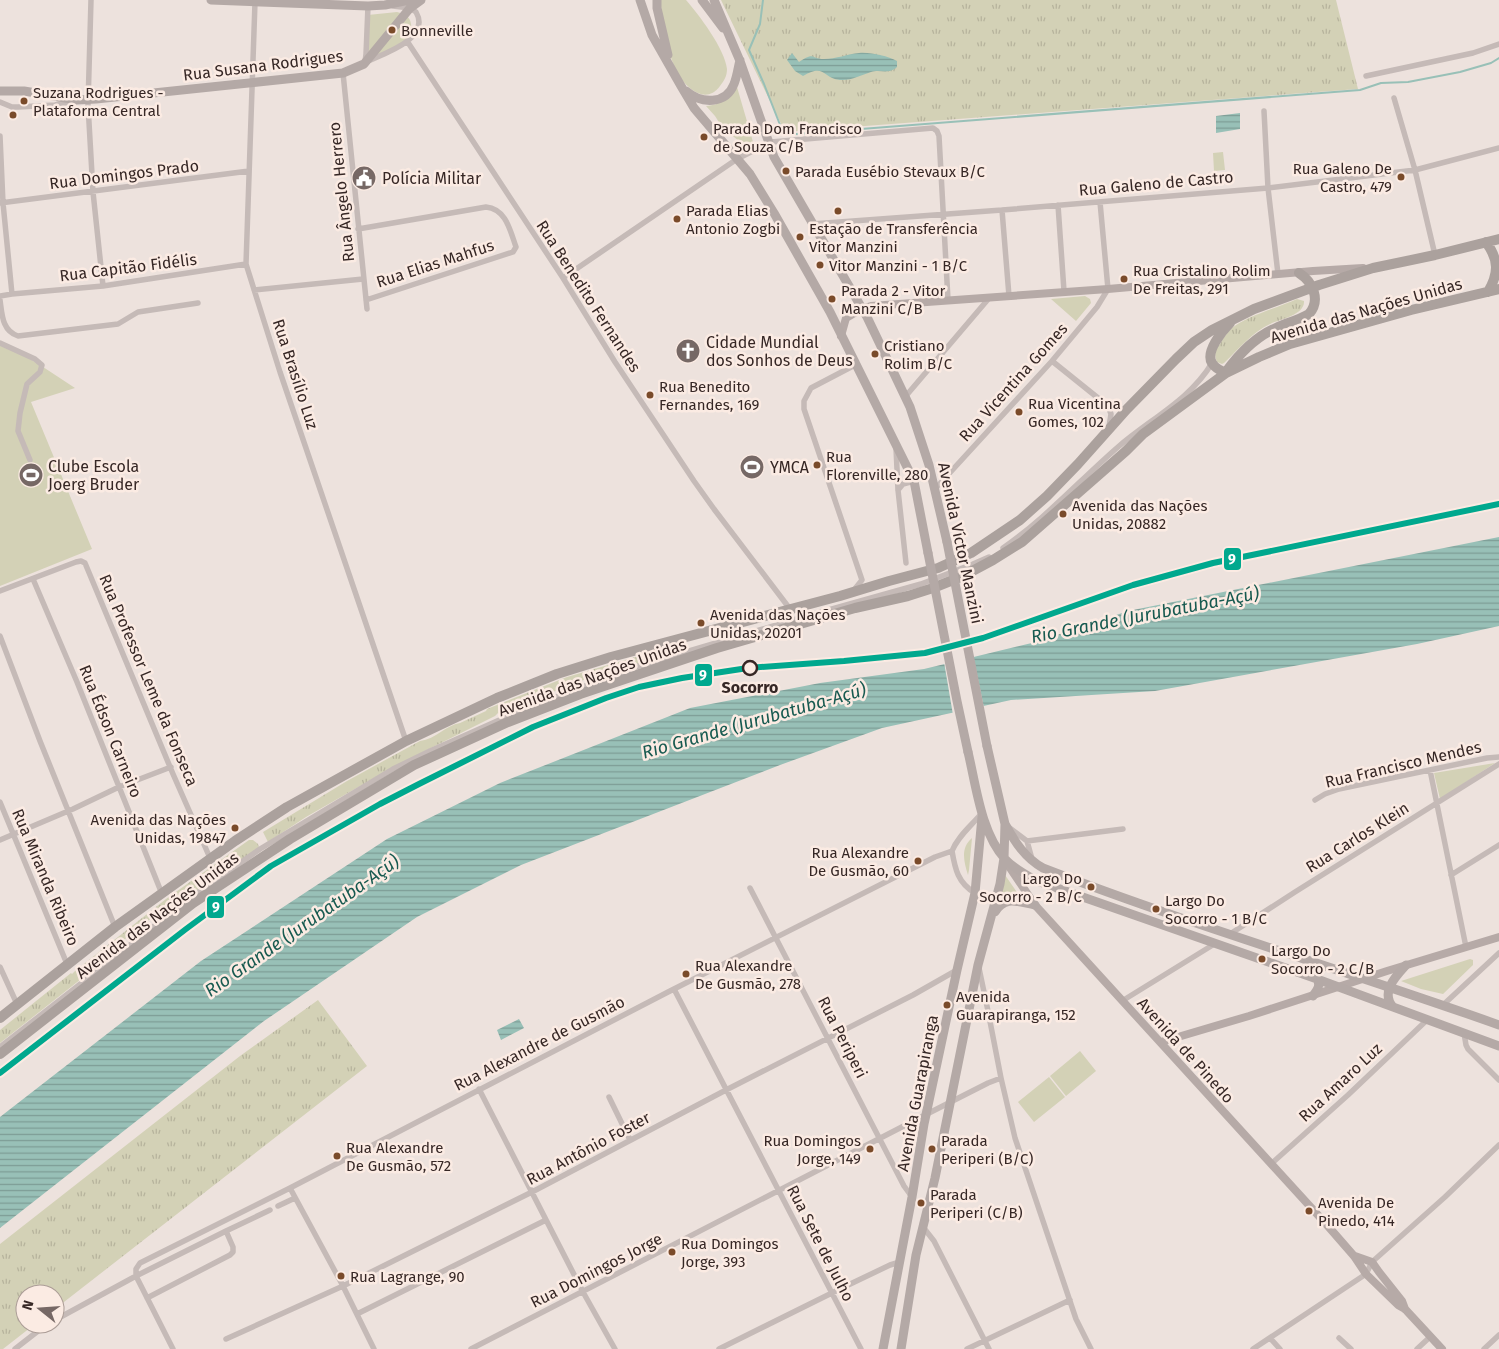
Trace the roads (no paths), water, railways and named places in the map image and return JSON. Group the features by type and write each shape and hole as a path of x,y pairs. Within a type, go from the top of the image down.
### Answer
{"highway":[{"name":"Avenida das Nações Unidas","path":"0,1018 115,927 210,858 287,807 406,741 497,698 557,674 630,652 938,568 971,553 1027,514 1078,464 1139,396 1194,342 1212,330 1236,318 1312,287 1373,268 1499,239"},
{"path":"1486,242 1494,256 1497,268 1494,283 1488,292"},
{"path":"1236,318 1217,338 1211,358 1212,363 1217,368 1226,373 1237,357 1264,334 1309,314 1316,302 1316,297 1312,287 1299,273"},
{"name":"Avenida das Nações Unidas","path":"0,1054 193,903 290,839 414,765 508,722 580,694 717,648 856,608 908,596 963,576 1022,542 1143,434 1226,373 1290,344 1411,310 1499,289"}],"main road":[{"path":"211,0 337,3 368,6 409,4"},
{"name":"Rua Susana Rodrigues","path":"0,91 88,100 343,73 364,64 409,4 422,0"},
{"path":"633,0 652,35"},
{"name":"Avenida Víctor Manzini","path":"640,0 652,35 694,108 750,174 774,213 825,303 914,481 950,668 982,813"},
{"path":"657,0 666,49 680,84 692,96 711,101 726,94 734,85 740,60"},
{"path":"702,0 732,40"},
{"path":"714,0 732,40"},
{"name":"Avenida Víctor Manzini","path":"732,40 774,157 821,237 883,350 922,440 947,542 1004,824"},
{"path":"982,813 994,844 1004,858 1015,868 1037,881 1317,979 1499,1046"},
{"name":"Avenida Guarapiranga","path":"883,1349 926,1114 975,893 982,813"},
{"path":"901,1349 912,1280 935,1178 978,965 1000,884 1004,858 1004,824"},
{"path":"1004,824 1024,854 1043,868 1091,887 1499,1025"},
{"path":"992,917 999,905 1006,901 1035,905"},
{"path":"1393,1007 1389,1000 1392,980 1406,965"},
{"path":"1313,996 1319,987 1317,979"}],"street":[{"path":"91,0 88,100 93,192 102,286"},
{"name":"Rua Brasílio Luz","path":"255,2 246,264 280,372 406,741"},
{"path":"364,64 407,42 418,30 420,22 416,12 409,4"},
{"path":"364,64 368,6"},
{"name":"Rua Benedito Fernandes","path":"407,42 563,278 615,362 714,509 790,609"},
{"path":"1366,76 1473,53 1499,44"},
{"name":"Rua Ângelo Herrero","path":"343,73 367,309"},
{"path":"1394,98 1415,170 1435,255"},
{"name":"Rua Susana Rodrigues","path":"0,102 12,107 30,107 55,105 77,100"},
{"path":"1264,111 1268,188 1278,274"},
{"path":"563,278 737,159 768,142 933,128 939,136 948,300"},
{"path":"0,136 2,203 12,294"},
{"name":"Rua Galeno de Castro","path":"812,224 1268,188 1415,170 1499,148"},
{"name":"Rua Domingos Prado","path":"2,203 249,171"},
{"path":"1100,202 1108,289"},
{"path":"1058,205 1064,291"},
{"name":"Rua Elias Mahfus","path":"358,229 486,206 499,211 506,222 516,247 513,252 366,300"},
{"path":"1002,210 1009,296"},
{"name":"Rua Capitão Fidélis","path":"0,298 12,294 102,286 246,264"},
{"path":"841,336 846,318 861,309 873,306 1108,289 1313,271 1373,268"},
{"path":"254,290 363,279"},
{"name":"Rua Vicentina Gomes","path":"934,490 1052,361 1097,307 1108,289"},
{"path":"905,397 990,297"},
{"path":"0,298 4,322 12,334 18,336 118,324 138,312 198,303"},
{"path":"0,343 35,359 42,365 40,372 26,384 20,413 18,431 30,460"},
{"path":"1052,361 1108,406 1111,414 1109,430"},
{"path":"0,1047 190,898 260,849 393,769 430,750 522,710 632,668 921,584 996,553 1036,523 1120,445 1195,387 1212,363"},
{"path":"852,593 862,580 804,409 804,401 811,388 855,365"},
{"name":"Avenida Víctor Manzini","path":"895,443 906,563"},
{"name":"Avenida Víctor Manzini","path":"898,490 906,482 914,481"},
{"name":"Rua Professor Leme da Fonseca","path":"33,579 76,562 81,561 87,566 210,858"},
{"path":"0,591 33,579"},
{"name":"Rua Édson Carneiro","path":"33,579 162,894"},
{"path":"0,636 115,927"},
{"name":"Rua Francisco Mendes","path":"1315,800 1332,791 1499,757"},
{"name":"Rua Carlos Klein","path":"1230,934 1499,764"},
{"path":"0,840 119,787 171,767"},
{"path":"1430,770 1466,947"},
{"name":"Rua Miranda Ribeiro","path":"0,802 67,964"},
{"path":"975,893 964,885 958,876 952,851 958,840 982,813"},
{"path":"1004,824 1027,841 1034,863"},
{"path":"1027,841 1123,828"},
{"path":"1451,875 1499,845"},
{"name":"Rua Alexandre de Gusmão","path":"136,1276 136,1269 140,1262 290,1188 674,989 935,857 952,851"},
{"name":"Avenida de Pinedo","path":"1004,858 1035,905 1354,1256 1366,1274 1398,1305 1405,1309 1442,1349"},
{"name":"Rua Periperi","path":"750,888 904,1186 912,1197"},
{"path":"1161,1042 1499,937"},
{"path":"1122,1001 1216,943"},
{"path":"1444,1005 1499,954"},
{"path":"978,965 1000,1078 1015,1138 1076,1319 1091,1349"},
{"path":"0,966 17,1004"},
{"name":"Rua Antônio Foster","path":"226,1339 343,1286 532,1192 726,1090 913,995 957,970"},
{"name":"Rua Sete de Julho","path":"674,989 861,1349"},
{"name":"Rua Amaro Luz","path":"1271,1164 1348,1095 1427,1020"},
{"path":"1464,1033 1468,1049 1499,1080"},
{"name":"Rua Domingos Jorge","path":"471,1349 481,1347 926,1114 950,1104 1000,1078"},
{"path":"479,1089 615,1349"},
{"path":"608,1098 630,1140"},
{"path":"1253,1349 1366,1274 1372,1262 1445,1197 1499,1144"},
{"path":"290,1188 343,1286 374,1349"},
{"path":"278,1206 295,1198"},
{"path":"65,1315 136,1276 270,1210"},
{"path":"356,1314 546,1220"},
{"path":"923,1227 934,1241 989,1349"},
{"path":"147,1298 233,1252 233,1247 226,1231"},
{"name":"Avenida de Pinedo","path":"1354,1256 1372,1262 1402,1301 1405,1309"},
{"path":"719,1349 883,1268 900,1262"},
{"path":"136,1276 173,1349"},
{"path":"967,1349 1070,1300"},
{"path":"14,1349 34,1334"},
{"path":"1484,1349 1499,1335"},
{"path":"1417,1349 1431,1336"},
{"path":"1270,1338 1280,1349"},
{"path":"1339,1338 1351,1349"}],"water":[{"path":"792,53 799,62 811,56 824,59 859,53 874,54 897,61 897,67 891,71 875,71 844,80 834,79 820,71 810,72 803,76 795,71 787,60"},
{"path":"1240,113 1240,129 1216,133 1216,116"},
{"name":"Rio Grande (Jurubatuba-Açú)","path":"1499,537 1499,626 1417,644 1155,691 1011,700 882,728 780,765 521,865 417,917 264,1021 0,1228 0,1117 201,961 387,839 500,783 690,708 820,683 924,669 1036,642 1128,611"},
{"path":"519,1019 524,1028 501,1040 497,1030"}],"waterway":[{"path":"763,0 760,24 749,50 784,135 1360,90 1381,83 1408,82 1460,72 1491,63 1499,58"}],"place":[{"name":"Bonneville","path":"392,30"},
{"name":"Suzana Rodrigues - Plataforma Central","path":"24,101"},
{"name":"Parada Dom Francisco de Souza C/B","path":"704,137"},
{"name":"Parada Eusébio Stevaux B/C","path":"786,171"},
{"name":"Rua Galeno De Castro, 479","path":"1401,177"},
{"name":"Polícia Militar","path":"364,178"},
{"name":"Parada Elias Antonio Zogbi","path":"677,219"},
{"name":"Estação de Transferência Vitor Manzini","path":"800,237"},
{"name":"Vitor Manzini - 1 B/C","path":"820,265"},
{"name":"Rua Cristalino Rolim De Freitas, 291","path":"1124,279"},
{"name":"Parada 2 - Vitor Manzini C/B","path":"832,299"},
{"name":"Cidade Mundial dos Sonhos de Deus","path":"688,351"},
{"name":"Cristiano Rolim B/C","path":"875,354"},
{"name":"Rua Benedito Fernandes, 169","path":"650,395"},
{"name":"Rua Vicentina Gomes, 102","path":"1019,412"},
{"name":"Rua Florenville, 280","path":"817,465"},
{"name":"YMCA","path":"752,467"},
{"name":"Clube Escola Joerg Bruder","path":"31,475"},
{"name":"Avenida das Nações Unidas, 20882","path":"1063,514"},
{"name":"Avenida das Nações Unidas, 20201","path":"701,623"},
{"name":"Socorro","path":"750,668"},
{"name":"Avenida das Nações Unidas, 19847","path":"235,828"},
{"name":"Rua Alexandre De Gusmão, 60","path":"918,861"},
{"name":"Largo Do Socorro - 2 B/C","path":"1091,887"},
{"name":"Largo Do Socorro - 1 B/C","path":"1156,909"},
{"name":"Largo Do Socorro - 2 C/B","path":"1262,959"},
{"name":"Rua Alexandre De Gusmão, 278","path":"686,974"},
{"name":"Avenida Guarapiranga, 152","path":"947,1005"},
{"name":"Rua Domingos Jorge, 149","path":"870,1149"},
{"name":"Parada Periperi (B/C)","path":"932,1149"},
{"name":"Rua Alexandre De Gusmão, 572","path":"337,1156"},
{"name":"Parada Periperi (C/B)","path":"921,1203"},
{"name":"Avenida De Pinedo, 414","path":"1309,1211"},
{"name":"Rua Domingos Jorge, 393","path":"672,1252"},
{"name":"Rua Lagrange, 90","path":"341,1276"}]}
